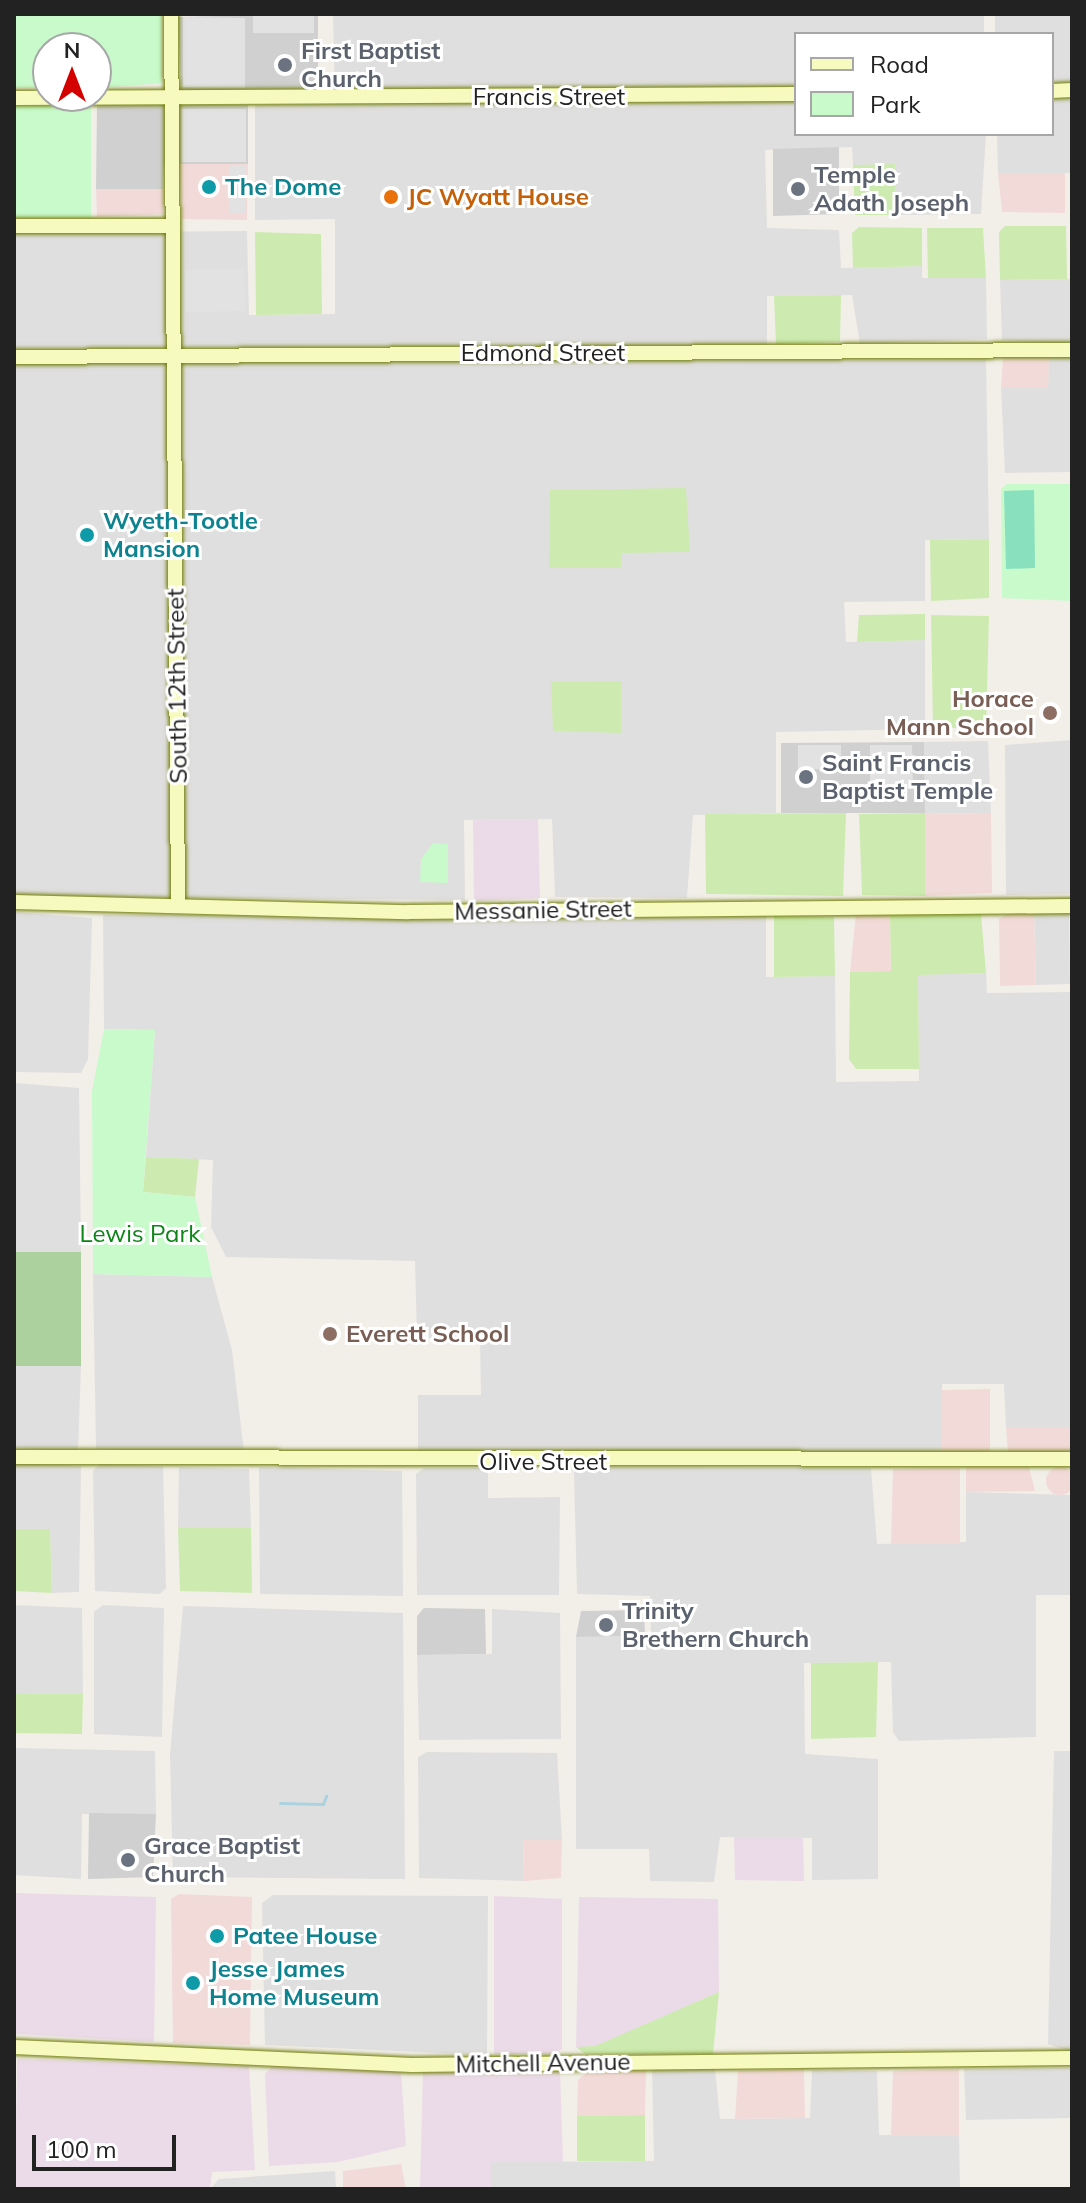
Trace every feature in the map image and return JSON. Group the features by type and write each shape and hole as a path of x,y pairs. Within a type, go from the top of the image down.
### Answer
{"street":[{"name":"South 12th Street","path":"171,14 178,906"},
{"name":"Francis Street","path":"14,98 794,94"},
{"path":"14,226 172,226"},
{"name":"Edmond Street","path":"14,357 1072,350"},
{"name":"Messanie Street","path":"14,902 408,912 1072,906"},
{"name":"Olive Street","path":"14,1457 1072,1459"},
{"name":"Mitchell Avenue","path":"14,2047 428,2065 1072,2058"}],"shaded area":[{"path":"253,14 314,14 314,33 253,33"},
{"path":"318,14 318,91 181,91 178,17"},
{"path":"333,14 984,14 984,32 794,32 794,136 986,136 981,214 896,215 895,165 853,165 852,147 765,150 767,228 839,230 841,268 922,266 922,278 986,278 987,339 860,344 852,295 767,296 767,345 14,348 14,233 247,231 249,315 335,314 335,219 255,220 255,105 335,104"},
{"path":"995,14 1072,14 1072,233 1071,173 998,173 997,136 1054,136 1054,32 995,32"},
{"path":"183,17 245,18 245,88 183,87"},
{"path":"112,105 248,105 248,164 164,164 163,189 96,189 97,112 112,112"},
{"path":"182,109 246,109 246,162 182,162"},
{"path":"839,147 839,214 773,216 773,149"},
{"path":"179,164 248,164 247,220 182,219"},
{"path":"230,166 246,166 246,214 230,214"},
{"path":"998,173 1065,173 1065,213 1002,212"},
{"path":"96,189 163,189 163,214 97,217"},
{"path":"244,269 245,311 185,312 185,270"},
{"path":"1072,279 1072,472 1005,473 1001,388 1048,388 1049,343 1002,340 1000,280"},
{"path":"1049,356 1048,388 1001,388 1003,358"},
{"path":"986,359 989,539 925,540 925,601 844,602 846,642 925,640 925,729 776,732 776,813 693,815 687,898 555,897 552,819 464,820 465,900 14,896 14,363"},
{"path":"1072,740 1072,894 1006,895 1005,745"},
{"path":"988,741 991,814 925,813 924,742"},
{"path":"924,742 925,813 781,813 781,743"},
{"path":"798,745 841,745 841,769 798,769"},
{"path":"870,745 912,745 913,789 870,790"},
{"path":"925,813 991,814 992,893 925,896"},
{"path":"538,819 540,898 474,901 473,820"},
{"path":"14,912 92,918 88,1059 81,1073 14,1072"},
{"path":"856,914 890,915 891,971 850,972"},
{"path":"1006,914 1034,914 1036,985 1000,986 999,919"},
{"path":"1034,914 1069,914 1070,984 1036,985"},
{"path":"103,915 766,915 766,977 835,976 836,1082 919,1081 918,974 986,973 987,993 1072,992 1072,1427 1006,1427 1004,1384 942,1384 942,1454 418,1453 418,1395 481,1395 480,1337 417,1338 415,1261 226,1257 211,1227 213,1160 146,1157 155,1030 104,1029"},
{"path":"14,1083 79,1088 81,1252 14,1252"},
{"path":"93,1274 212,1277 232,1350 244,1452 96,1449"},
{"path":"14,1366 81,1366 78,1451 14,1448"},
{"path":"990,1389 990,1451 942,1454 941,1390"},
{"path":"1006,1427 1072,1427 1072,1454 1008,1452"},
{"path":"14,1463 81,1466 79,1592 52,1593 50,1529 14,1529"},
{"path":"101,1464 163,1466 166,1588 160,1594 95,1591 93,1470"},
{"path":"179,1467 249,1469 251,1528 178,1528"},
{"path":"259,1467 402,1471 403,1596 260,1594"},
{"path":"581,1467 871,1468 877,1544 966,1542 966,1492 1072,1495 1072,1595 1036,1595 1036,1737 899,1741 893,1732 891,1662 804,1663 805,1754 878,1759 878,1879 812,1880 812,1838 720,1837 714,1882 650,1881 649,1849 576,1849 576,1637 651,1636 650,1596 577,1594 574,1472"},
{"path":"966,1467 1029,1467 1035,1491 966,1492"},
{"path":"1060,1467 1070,1471 1074,1481 1070,1491 1060,1495 1050,1491 1046,1481 1050,1471"},
{"path":"424,1468 488,1468 488,1498 560,1497 559,1595 417,1595 416,1474"},
{"path":"960,1468 960,1543 891,1544 893,1469"},
{"path":"14,1605 82,1608 83,1694 14,1693"},
{"path":"103,1605 164,1608 162,1737 94,1734 94,1612"},
{"path":"183,1606 403,1613 405,1879 173,1877 170,1754"},
{"path":"424,1608 485,1609 486,1654 417,1655 417,1616"},
{"path":"492,1609 560,1613 561,1739 419,1740 417,1655 492,1654"},
{"path":"644,1610 645,1636 576,1637 581,1611"},
{"path":"16,1748 155,1751 156,1814 82,1814 81,1879 14,1875"},
{"path":"1054,1751 1072,1751 1072,2052 1048,2044"},
{"path":"427,1752 557,1753 562,1840 523,1841 524,1881 419,1878 418,1757"},
{"path":"89,1813 156,1814 153,1877 88,1879"},
{"path":"734,1837 803,1837 804,1881 735,1880"},
{"path":"523,1840 562,1840 561,1878 524,1881"},
{"path":"14,1893 156,1897 154,2042 16,2034"},
{"path":"179,1894 252,1897 250,2045 173,2043 171,1899"},
{"path":"273,1895 488,1896 487,2055 265,2045 262,1903"},
{"path":"494,1896 562,1899 562,2049 555,2054 494,2054"},
{"path":"579,1897 718,1899 719,1992 595,2047 576,2047"},
{"path":"17,2059 249,2066 255,2170 212,2172 210,2189 15,2189"},
{"path":"274,2065 401,2072 406,2146 338,2162 269,2166 265,2074"},
{"path":"1072,2068 1072,2118 966,2120 964,2069"},
{"path":"652,2069 715,2069 720,2119 810,2118 812,2070 877,2071 879,2135 959,2135 960,2189 491,2189 491,2162 654,2161"},
{"path":"804,2069 805,2118 735,2119 738,2071"},
{"path":"959,2069 959,2135 891,2136 893,2071"},
{"path":"590,2070 646,2070 645,2115 577,2116 578,2080"},
{"path":"423,2071 560,2071 563,2162 491,2162 491,2189 420,2189"},
{"path":"401,2164 406,2189 343,2189 343,2171"},
{"path":"335,2171 336,2189 210,2189 219,2179"}],"green space":[{"path":"14,14 162,14 162,83 112,87 112,32 32,32 32,88 14,88"},
{"path":"14,106 32,106 32,112 91,112 91,218 14,218"},
{"path":"895,164 896,215 855,215 853,165"},
{"path":"1005,226 1066,226 1067,279 1000,280 999,232"},
{"path":"859,227 922,228 922,266 853,268 852,233"},
{"path":"927,228 983,228 986,278 928,278"},
{"path":"255,232 321,234 322,314 256,315"},
{"path":"841,295 840,342 776,344 774,296"},
{"path":"1007,484 1072,484 1072,601 1002,598 1001,489"},
{"path":"686,488 690,552 621,553 621,568 549,568 550,490"},
{"path":"1034,490 1035,568 1006,569 1004,491"},
{"path":"989,539 989,598 931,601 930,540"},
{"path":"925,614 925,640 857,642 859,615"},
{"path":"931,615 989,616 986,728 933,728"},
{"path":"621,681 621,733 553,731 551,682"},
{"path":"846,813 843,896 706,894 705,814"},
{"path":"925,813 925,896 862,895 859,814"},
{"path":"433,843 448,844 448,883 420,882 421,859"},
{"path":"981,914 986,973 918,975 919,1069 856,1069 849,1059 850,972 891,971 890,915"},
{"path":"774,916 834,917 835,976 774,977"},
{"name":"Lewis Park","path":"104,1029 155,1030 143,1192 195,1197 212,1277 93,1274 92,1091"},
{"path":"146,1157 199,1159 195,1197 143,1192"},
{"path":"14,1252 81,1252 81,1366 14,1366"},
{"path":"178,1528 251,1528 252,1593 180,1591"},
{"path":"14,1529 50,1529 52,1593 14,1591"},
{"path":"878,1662 876,1737 811,1739 811,1663"},
{"path":"14,1693 83,1694 82,1734 14,1733"},
{"path":"719,1992 713,2054 585,2054 576,2047 595,2046"},
{"path":"645,2115 645,2161 577,2161 577,2116"}],"waterway":[{"path":"280,1803 323,1804 326,1796"}],"place":[{"name":"First Baptist Church","path":"285,65"},
{"name":"The Dome","path":"209,187"},
{"name":"Temple Adath Joseph","path":"798,189"},
{"name":"JC Wyatt House","path":"391,197"},
{"name":"Wyeth-Tootle Mansion","path":"87,535"},
{"name":"Horace Mann School","path":"1050,713"},
{"name":"Saint Francis Baptist Temple","path":"806,777"},
{"name":"Everett School","path":"330,1334"},
{"name":"Trinity Brethern Church","path":"606,1625"},
{"name":"Grace Baptist Church","path":"128,1860"},
{"name":"Patee House","path":"217,1936"},
{"name":"Jesse James Home Museum","path":"193,1983"}]}
